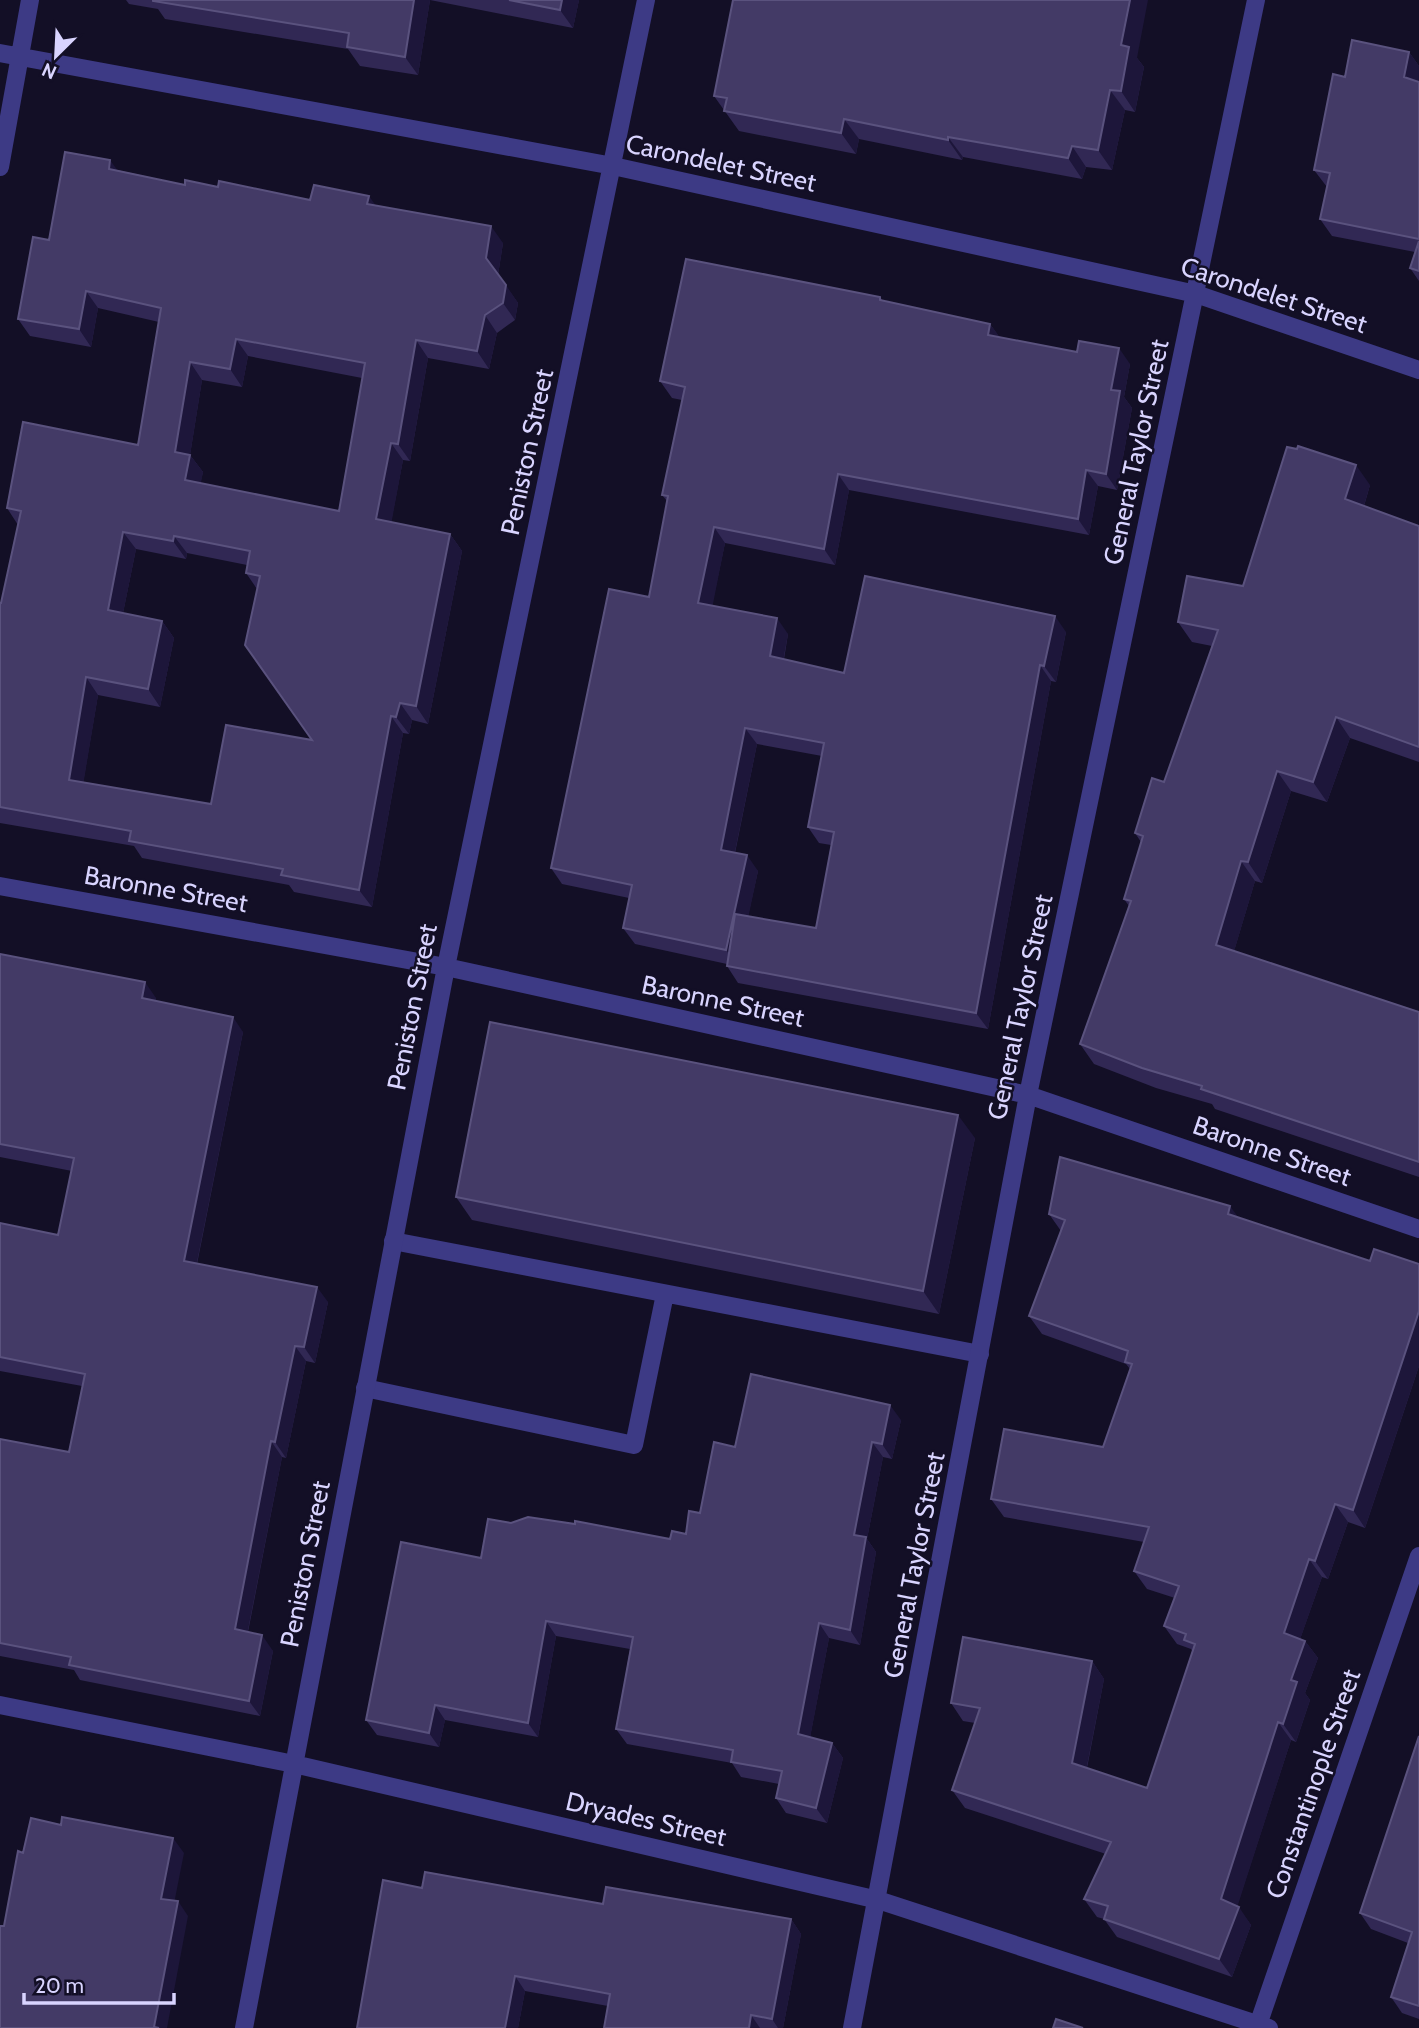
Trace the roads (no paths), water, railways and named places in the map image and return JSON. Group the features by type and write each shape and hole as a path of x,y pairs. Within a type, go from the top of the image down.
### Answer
{"street":[{"path":"0,167 30,0"},
{"name":"Peniston Street","path":"244,2028 446,967 646,0"},
{"name":"General Taylor Street","path":"852,2028 1028,1095 1256,0"},
{"name":"Carondelet Street","path":"0,53 613,166 1196,294 1419,370"},
{"name":"Baronne Street","path":"0,886 446,967 1028,1095 1419,1229"},
{"path":"393,1241 980,1354"},
{"path":"365,1388 634,1445 665,1294"},
{"name":"Constantinople Street","path":"1262,2027 1419,1556"},
{"name":"Dryades Street","path":"0,1705 294,1764 878,1900 1262,2027"}]}
